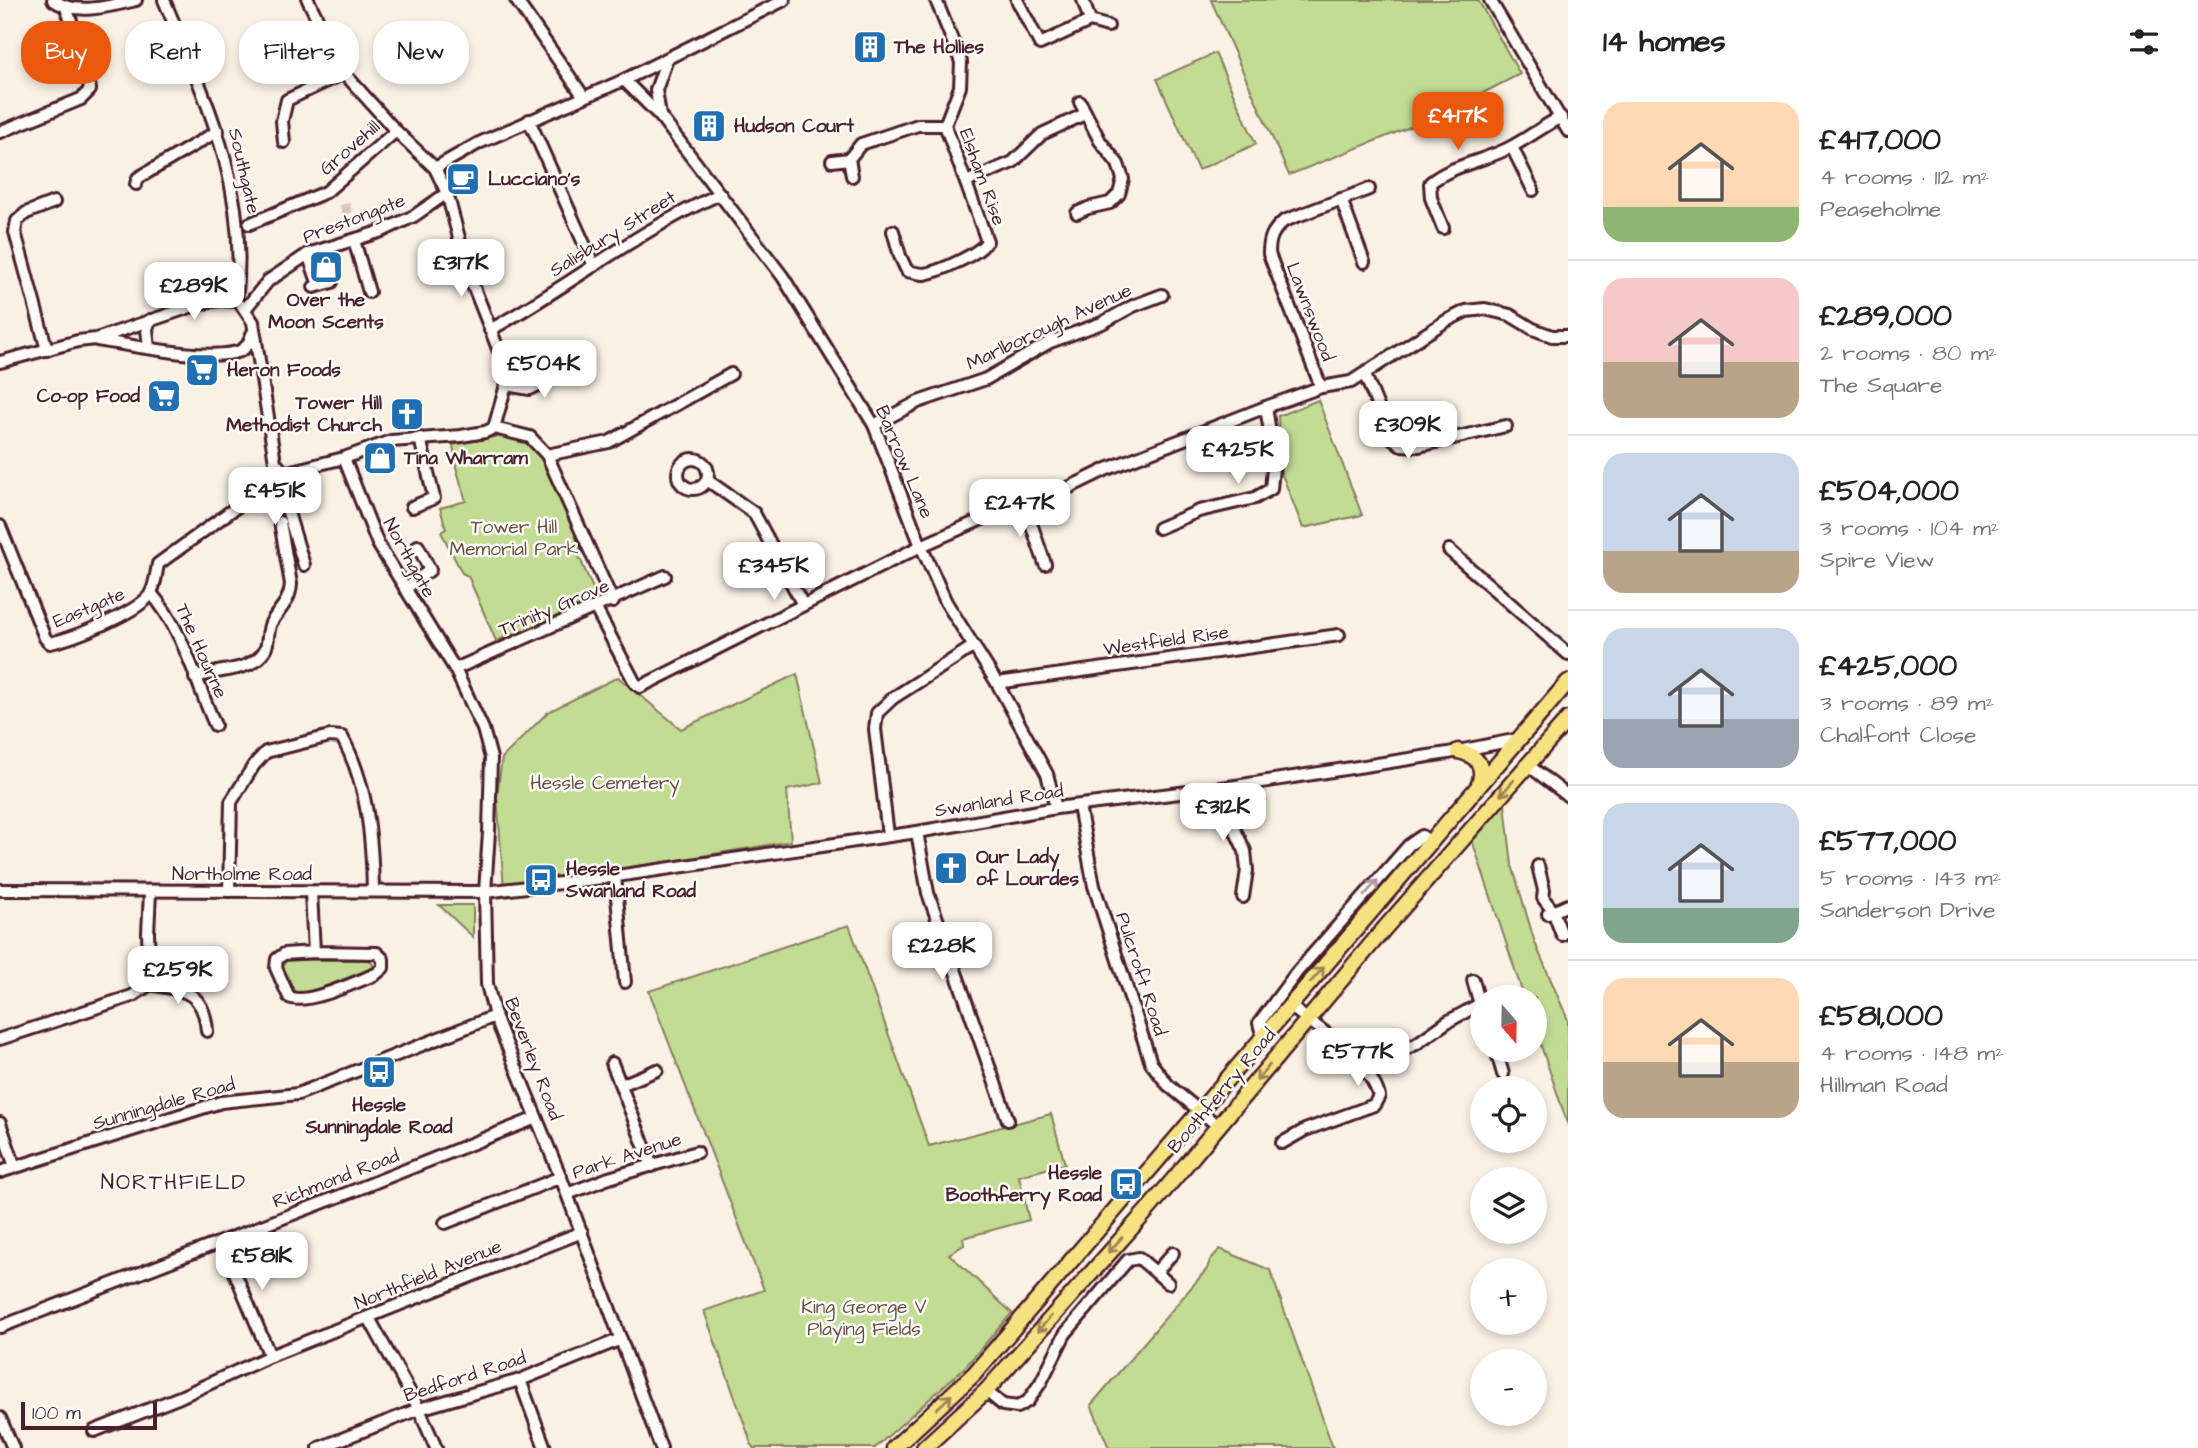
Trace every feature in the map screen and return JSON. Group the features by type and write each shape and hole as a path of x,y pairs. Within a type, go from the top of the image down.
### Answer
{"main road":[{"name":"Boothferry Road","path":"894,1448 974,1374 1568,682"},
{"name":"Boothferry Road","path":"923,1448 986,1391 1152,1205 1568,719"},
{"path":"1458,751 1468,753 1480,764 1482,777 1478,788"}],"street":[{"path":"53,0 65,8 93,8 136,0"},
{"name":"Southgate","path":"164,0 218,131 234,195 239,228 241,305 254,328 275,462 304,565"},
{"path":"308,0 318,21"},
{"path":"516,0 584,97"},
{"path":"435,169 479,143 624,80 784,0"},
{"name":"Elsham Rise","path":"893,231 907,271 923,274 974,255 987,241 945,125 960,86 961,62 936,0"},
{"path":"1017,0 1040,44 1043,57"},
{"path":"1083,0 1090,21"},
{"path":"1490,0 1568,131"},
{"path":"0,132 81,99 90,90 85,57 65,8"},
{"path":"1040,44 1090,21 1108,26"},
{"path":"660,116 656,90 667,59"},
{"name":"Barrow Lane","path":"624,80 660,116 783,277 874,425 946,602 997,683 1047,774 1056,808"},
{"path":"284,142 282,121 287,100 321,84"},
{"path":"354,84 435,169 447,193 469,275 506,369 506,386 494,428"},
{"path":"1077,213 1110,203 1119,194 1123,179 1118,164 1100,141 1080,102"},
{"path":"966,183 1013,162 1042,134 1085,114"},
{"path":"1443,228 1431,198 1430,183 1440,175 1512,147 1542,126 1561,117"},
{"path":"529,120 594,266"},
{"path":"832,161 849,159 861,144 918,125 945,125"},
{"path":"136,184 138,178 218,131"},
{"name":"Grovehill","path":"248,224 326,192 396,131"},
{"path":"1512,147 1533,190"},
{"path":"849,159 852,176"},
{"name":"Lawnswood","path":"1321,387 1269,254 1269,243 1273,230 1284,221 1369,189"},
{"name":"Prestongate","path":"241,305 268,281 308,254 382,231 414,216 447,193"},
{"name":"Salisbury Street","path":"490,330 686,208 720,194"},
{"path":"1341,199 1364,262"},
{"path":"47,350 15,232 16,221 26,213 54,202"},
{"path":"354,240 369,292"},
{"path":"308,254 316,286 332,282"},
{"name":"Marlborough Avenue","path":"874,425 918,402 986,379 1050,342 1102,323 1133,306 1162,295"},
{"path":"0,362 96,339 202,303 219,300 241,305"},
{"path":"596,609 635,683 640,687 921,546 1266,407 1321,387 1351,382 1466,311 1485,309 1510,315 1533,329 1552,336 1568,336"},
{"path":"149,348 147,329 150,320"},
{"path":"242,350 250,343 254,328"},
{"path":"96,339 149,348 223,355 242,350 256,352"},
{"path":"506,386 530,389 573,367"},
{"path":"547,455 609,442 731,374"},
{"path":"1365,375 1390,436 1401,445 1419,446 1506,426"},
{"path":"1159,528 1199,511 1255,498 1271,489 1273,458 1266,407"},
{"path":"281,476 344,458 391,440 461,436 494,428 530,437 547,455 612,602"},
{"path":"412,507 434,498 420,438"},
{"name":"Northgate","path":"344,458 378,544 455,670"},
{"name":"Eastgate","path":"0,526 46,638 51,643 138,607 151,593 158,564 281,476"},
{"path":"707,480 754,513 803,605"},
{"path":"1024,503 1045,564"},
{"path":"195,678 209,672 250,666 267,647 270,624 284,607 291,584 277,527"},
{"path":"405,589 430,570 418,546"},
{"path":"1449,550 1568,654"},
{"name":"Trinity Grove","path":"455,670 665,576"},
{"name":"The Hourne","path":"151,593 163,607 215,725"},
{"name":"Westfield Rise","path":"997,683 1339,635"},
{"path":"888,835 874,729 877,713 893,698 974,646"},
{"name":"Beverley Road","path":"455,670 483,729 491,758 485,892 487,984 495,1016 561,1177 661,1448"},
{"path":"229,891 231,802 254,765 266,752 330,736 342,737 360,777 368,817 373,891"},
{"name":"Swanland Road","path":"485,892 917,832 1056,808 1229,787 1519,739"},
{"path":"1528,765 1568,796"},
{"path":"1229,787 1234,830 1245,851 1247,870 1242,897"},
{"name":"Pulcroft Road","path":"1079,806 1094,886 1152,1063 1168,1085 1218,1126"},
{"path":"917,832 928,893 1008,1120"},
{"name":"Boothferry Road","path":"1263,1038 1259,1023 1297,972 1409,845 1422,836 1432,842"},
{"path":"1538,866 1544,890 1543,898 1562,935"},
{"path":"615,876 625,982"},
{"name":"Northolme Road","path":"0,890 485,892"},
{"path":"150,892 150,984"},
{"path":"311,892 314,952"},
{"path":"1550,913 1568,905"},
{"path":"314,952 377,953 383,959 383,968 376,974 307,999 294,1000 289,997 276,968 277,959 284,954 314,952"},
{"path":"1473,980 1474,985"},
{"path":"0,1039 132,996 150,984 184,990 200,1001 206,1017 207,1031"},
{"path":"1282,1143 1304,1130 1377,1104 1379,1094 1366,1071 1290,1006"},
{"path":"1366,1071 1378,1062 1416,1044 1447,1022 1470,1013"},
{"name":"Sunningdale Road","path":"0,1172 221,1102 298,1094 495,1016"},
{"path":"1500,1062 1503,1074"},
{"path":"612,1063 652,1166"},
{"path":"621,1086 657,1070"},
{"name":"Richmond Road","path":"0,1326 536,1118"},
{"path":"0,1123 15,1167"},
{"name":"Park Avenue","path":"567,1194 697,1152"},
{"path":"445,1223 561,1177"},
{"name":"Northfield Avenue","path":"94,1431 180,1397 270,1356 582,1233"},
{"path":"222,1242 270,1356"},
{"path":"1157,1271 1173,1253"},
{"path":"986,1391 1003,1405 1018,1407 1028,1401 1041,1382 1065,1334 1128,1259 1139,1258 1168,1283"},
{"path":"369,1318 419,1409 436,1448"},
{"name":"Bedford Road","path":"319,1448 419,1409 520,1380 621,1339"},
{"path":"520,1380 545,1448"},
{"path":"0,1418 13,1448"}],"green space":[{"path":"1211,0 1478,0 1520,74 1438,116 1289,175"},
{"path":"1215,53 1256,144 1198,170 1157,79"},
{"path":"1318,400 1362,515 1303,528 1281,472 1278,416"},
{"name":"Tower Hill Memorial Park","path":"495,437 524,439 539,450 554,476 584,548 578,554 598,600 594,604 496,641 468,576 462,573 441,532 446,529 440,508 466,501 453,445"},
{"name":"Hessle Cemetery","path":"797,674 822,783 787,790 791,841 504,889 497,796 502,758 548,712 618,677 681,729"},
{"path":"1505,804 1512,865 1535,943 1568,1020 1568,1125 1547,1062 1547,985 1520,985 1472,840"},
{"path":"439,905 473,905 473,937"},
{"name":"King George V Playing Fields","path":"849,925 929,1146 1051,1114 1065,1164 1019,1176 1029,1220 963,1238 964,1245 949,1254 1012,1313 965,1367 875,1448 753,1448 704,1311 764,1290 649,991"},
{"path":"285,960 368,960 374,967 302,996 294,995 279,965"},
{"path":"1220,1249 1270,1270 1333,1448 1109,1448 1091,1405 1207,1269 1210,1260"}],"tunnel":[{"path":"345,204 351,241"}],"place":[{"name":"The Hollies","path":"870,47"},
{"name":"Hudson Court","path":"709,126"},
{"name":"Lucciano's","path":"463,179"},
{"name":"Over the Moon Scents","path":"326,267"},
{"name":"Heron Foods","path":"202,370"},
{"name":"Co-op Food","path":"164,396"},
{"name":"Tower Hill Methodist Church","path":"407,414"},
{"name":"Tina Wharram","path":"380,458"},
{"name":"Our Lady of Lourdes","path":"951,868"},
{"name":"Hessle Swanland Road","path":"541,880"},
{"name":"Hessle Sunningdale Road","path":"379,1072"},
{"name":"Hessle Boothferry Road","path":"1126,1184"}],"district":[{"name":"NORTHFIELD","path":"174,1182"}]}
